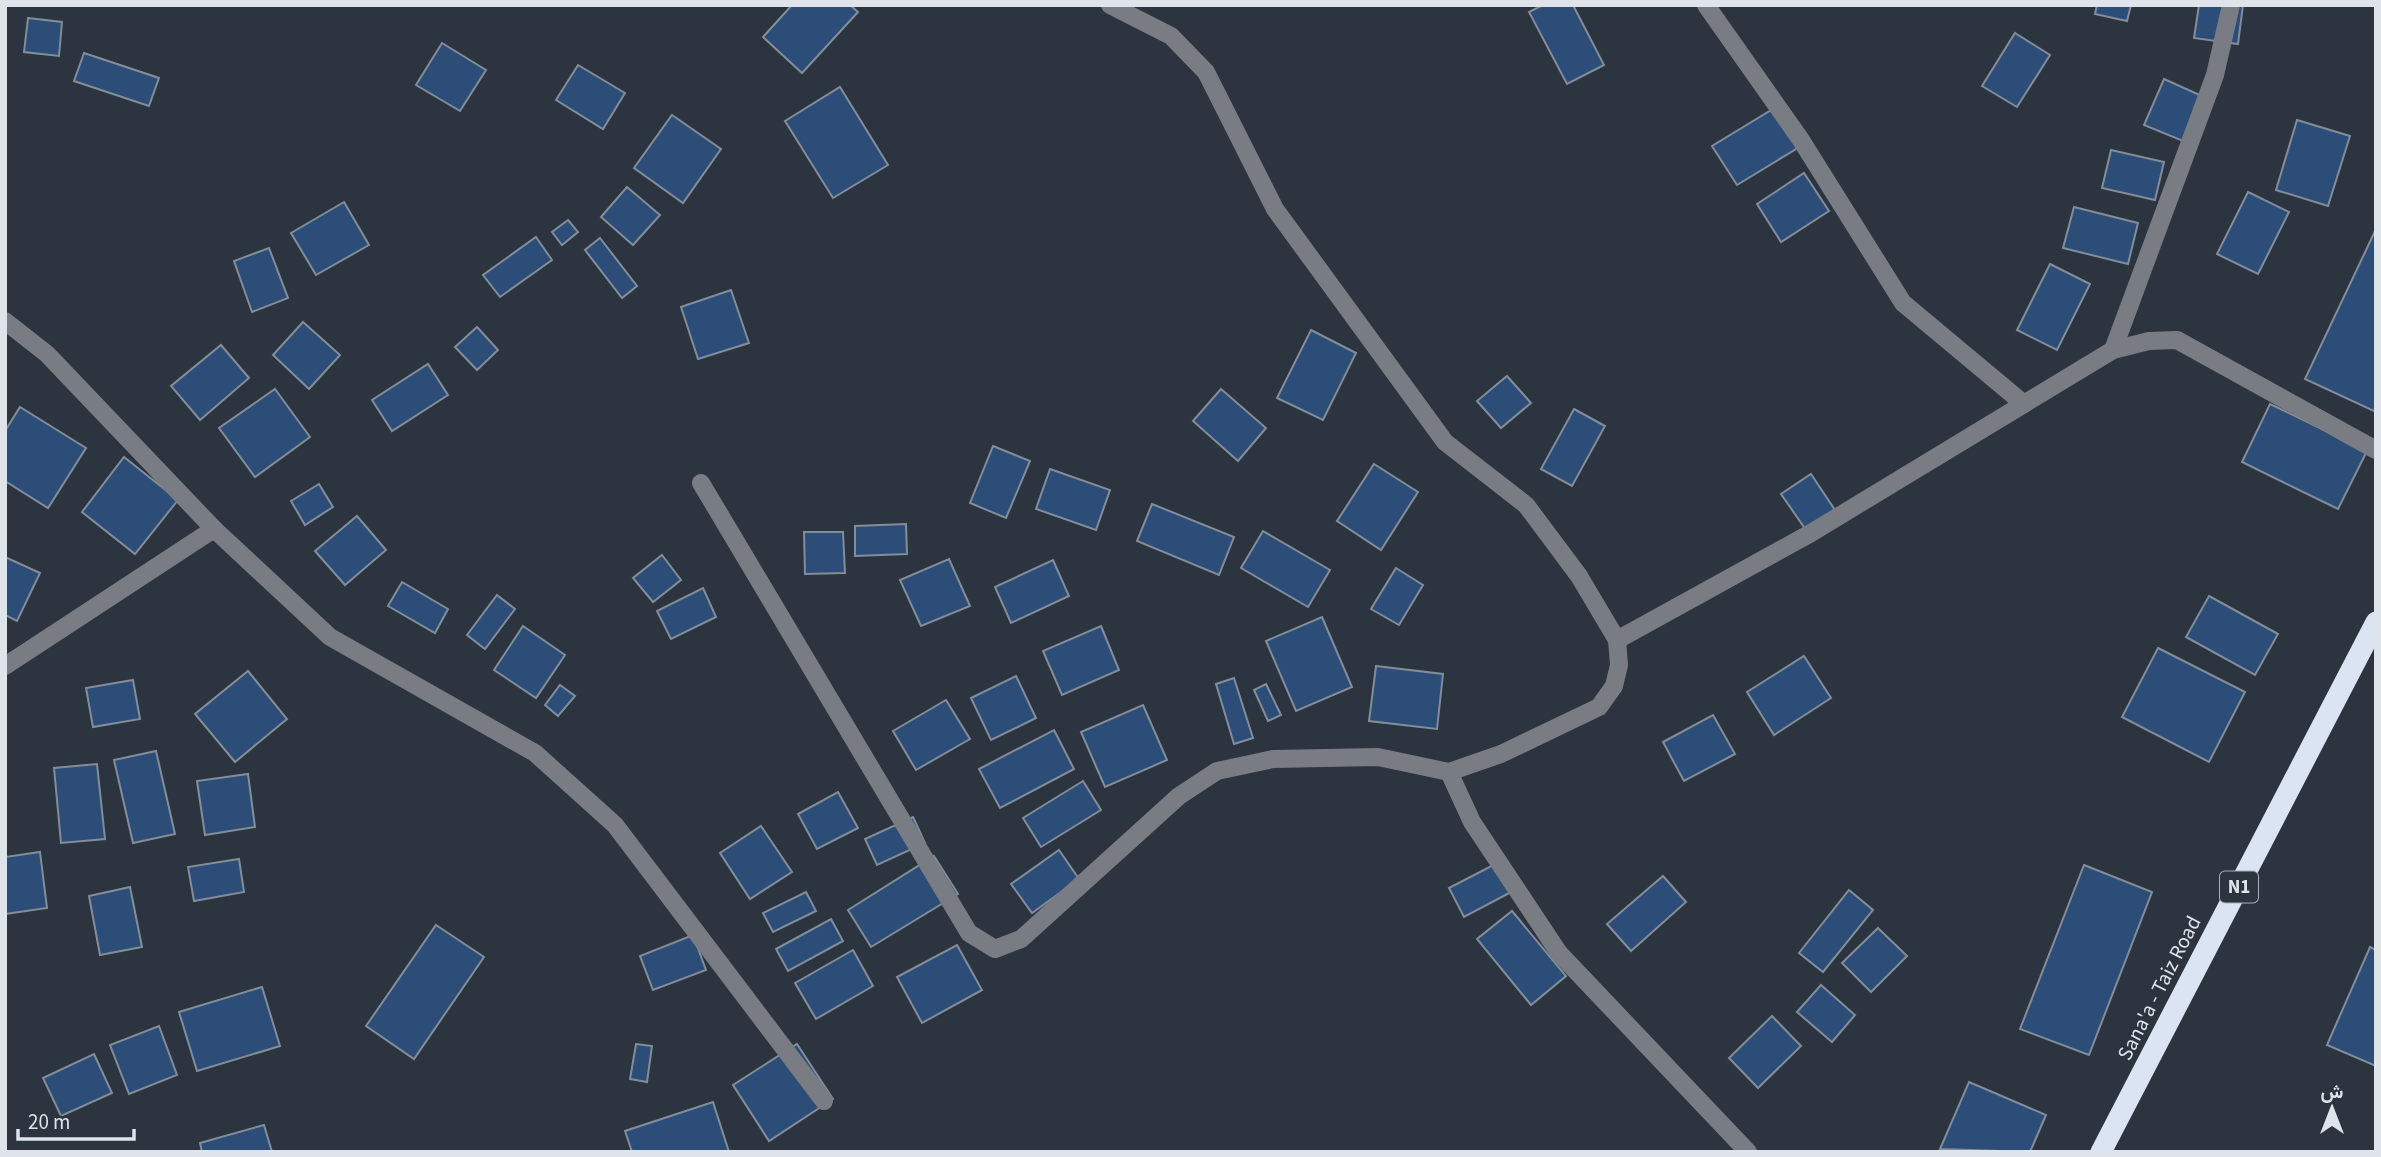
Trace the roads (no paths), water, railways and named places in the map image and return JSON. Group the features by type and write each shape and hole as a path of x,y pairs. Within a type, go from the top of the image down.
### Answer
{"highway":[{"name":"Sana'a - Taiz Road","path":"2101,1152 2376,622"}],"street":[{"path":"702,483 969,933 995,949 1021,939 1180,796 1217,771 1273,759 1378,757 1449,772 1501,754 1599,706 1614,686 1619,665 1617,640 1579,576 1526,505 1445,442 1275,209 1206,72 1171,36 1110,5"},
{"path":"1706,5 1801,139 1903,303 2024,404"},
{"path":"2113,350 2215,75 2231,5"},
{"path":"5,321 47,354 214,529 330,637 535,753 615,825 824,1101"},
{"path":"1617,640 1811,533 2113,350 2149,341 2177,340 2376,450"},
{"path":"5,666 214,529"},
{"path":"1449,772 1472,822 1559,953 1748,1152"}]}
